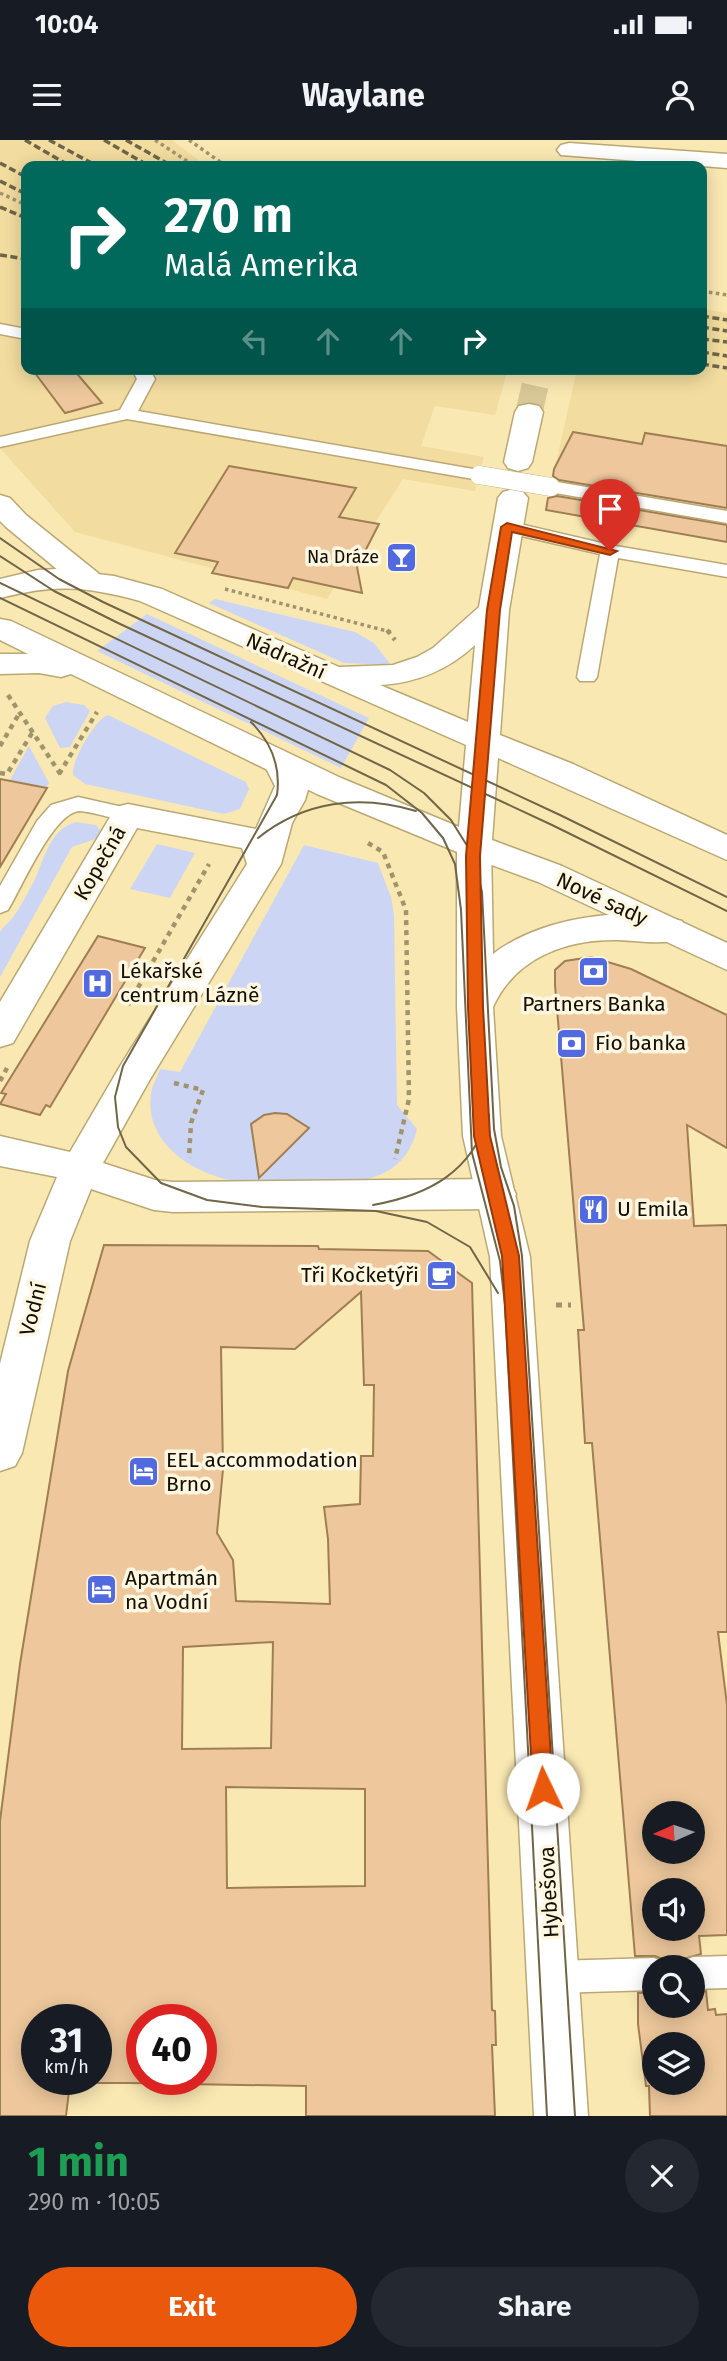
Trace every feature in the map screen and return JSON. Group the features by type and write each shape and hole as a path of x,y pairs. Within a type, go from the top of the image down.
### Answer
{"street":[{"path":"569,152 727,161"},
{"path":"518,462 529,412"},
{"name":"Hybešova","path":"513,498 494,610 474,846 475,1007 482,1136 510,1256 561,2116"},
{"name":"Nádražní","path":"0,504 16,521 87,579"},
{"name":"Nádražní","path":"0,589 37,580 87,579 108,582 151,595 308,666 483,740"},
{"path":"308,666 361,676 411,672 431,664 454,648 494,610"},
{"path":"0,628 104,693"},
{"path":"0,664 39,663 104,693 474,846"},
{"path":"483,740 561,772 727,849"},
{"path":"79,1169 264,864 275,824 292,786 290,777 281,764"},
{"path":"128,815 256,841 264,864"},
{"name":"Kopečná","path":"0,1034 128,815"},
{"name":"Nové sady","path":"474,846 550,874 727,958"},
{"path":"475,1007 486,983 496,971 512,958 547,940 592,929 668,930"},
{"path":"0,1151 79,1169 153,1195 173,1197 496,1194"},
{"name":"Vodní","path":"0,1453 50,1241 79,1169"}],"lane":[{"path":"0,329 21,333"},
{"path":"127,414 146,379 144,375"},
{"path":"0,442 127,414 727,517"},
{"path":"507,527 610,551 727,571"},
{"path":"587,677 610,551"},
{"name":"Kopečná","path":"0,905 45,826 59,810 78,804 128,815"},
{"path":"705,1973 727,1972"},
{"path":"554,1977 642,1974"}],"path":[{"path":"155,140 187,161"},
{"path":"189,140 219,161"},
{"path":"0,193 21,203"},
{"path":"707,293 727,295"},
{"path":"216,586 390,631 396,642"},
{"path":"59,774 104,693"},
{"path":"0,746 19,714"},
{"path":"0,773 7,774 32,733"},
{"path":"362,839 383,852 406,910 409,1099 397,1152"},
{"path":"121,1016 208,866 211,855"}],"shaded area":[{"path":"0,140 172,140 199,161 21,161 21,375 506,375 495,415 435,406 421,446 484,457 475,491 403,479 327,599 75,532 0,448"},
{"path":"707,310 727,313 727,534 547,504 576,375 707,375"},
{"path":"215,599 355,632 374,643 391,665 344,663 209,603"},
{"path":"147,614 369,718 341,768 97,651"},
{"path":"66,702 84,705 90,711 70,747 60,748 45,718 53,706"},
{"path":"108,715 246,782 249,789 240,809 224,814 85,784 73,775 76,760 91,732"},
{"path":"29,746 49,783 47,787 10,780"},
{"path":"76,822 96,825 101,831 101,837 72,847 0,977 0,932 22,904 52,840 66,826"},
{"path":"157,844 195,853 170,898 130,889"},
{"path":"304,845 378,863 391,897 394,915 397,1105 417,1129 412,1144 398,1163 385,1173 368,1179 332,1183 235,1181 203,1171 188,1163 163,1141 151,1112 152,1091 160,1069 180,1072"}],"building":[{"path":"36,375 78,375 102,403 65,413"},
{"path":"573,432 642,444 645,433 727,446 727,508 559,480 553,476 554,469"},
{"path":"229,466 356,488 339,517 379,524 357,567 362,593 293,578 288,588 212,573 218,562 175,553"},
{"path":"557,496 727,525 727,542 546,510 548,498"},
{"path":"0,779 47,788 0,867"},
{"path":"98,936 145,948 50,1107 46,1105 40,1115 0,1104 6,1094 1,1093"},
{"path":"591,957 631,969 727,1015 727,1148 687,1125 694,1226 727,1225 727,1632 718,1632 727,1705 727,1935 705,1936 705,1878 642,1878 642,1941 700,1941 701,1954 698,1955 635,1956 592,1443 585,1443 578,1330 584,1330 555,970 565,961"},
{"path":"287,1114 309,1128 259,1178 251,1124 264,1115"},
{"path":"104,1245 318,1246 319,1249 428,1251 472,1283 492,2010 495,2011 496,2045 492,2045 495,2116 306,2116 306,2086 217,2084 217,2004 126,2004 126,2083 112,2083 112,2004 21,2004 21,2095 69,2095 66,2116 0,2116 0,1821 20,1664 68,1371","holes":["361,1292 364,1385 374,1385 373,1456 361,1456 360,1504 324,1507 330,1604 236,1601 233,1560 217,1533 223,1469 221,1347 295,1349","273,1642 271,1748 182,1749 183,1647","226,1787 365,1789 365,1886 227,1888"]},
{"path":"706,1991 708,2010 715,2009 716,2015 727,2014 727,2116 650,2116 649,2095 705,2095 705,2032 642,2032 642,2055 638,1993 642,1993 642,2018 705,2018"}],"tunnel":[{"path":"529,412 538,375"}],"tram line":[{"path":"0,538 59,579 103,602 560,815 727,897"},
{"path":"0,556 54,591 118,623 552,825 727,911"},
{"path":"0,583 390,770 424,793 451,820 471,852 482,892 494,1129 501,1167 514,1206 522,1256 575,2116"},
{"path":"0,598 386,785 422,813 443,838 455,864 461,910 472,1152"},
{"path":"251,722 270,747 278,774 277,795 123,1066 115,1097 118,1127 126,1147 161,1183 207,1200 262,1207 376,1211 427,1222 470,1247 498,1293"},
{"path":"258,838 294,816 333,804 374,803 416,811"},
{"path":"472,1152 489,1115"},
{"path":"373,1205 393,1201 430,1187 446,1178 472,1152"},
{"path":"472,1152 500,1261 505,1305 547,2116"}],"railway":[{"path":"25,140 61,161"},
{"path":"49,140 88,161"},
{"path":"104,140 140,161"},
{"path":"126,140 163,161"},
{"path":"0,163 21,174"},
{"path":"0,181 21,192"},
{"path":"0,207 21,216"},
{"path":"0,255 21,258"},
{"path":"707,317 727,320"},
{"path":"707,328 727,331"},
{"path":"707,340 727,342"},
{"path":"707,353 727,356"},
{"path":"707,365 727,368"}],"place":[{"name":"Na Dráze","path":"402,557"},
{"name":"Partners Banka","path":"594,972"},
{"name":"Lékařské centrum Lázně","path":"97,983"},
{"name":"Fio banka","path":"572,1043"},
{"name":"U Emila","path":"594,1209"},
{"name":"Tři Kočketýři","path":"442,1275"},
{"name":"EEL accommodation Brno","path":"143,1472"},
{"name":"Apartmán na Vodní","path":"102,1590"}],"route":[{"path":"543,1789 510,1256 482,1136 475,1007 473,856 486,683 497,583 507,527 610,551"}]}
